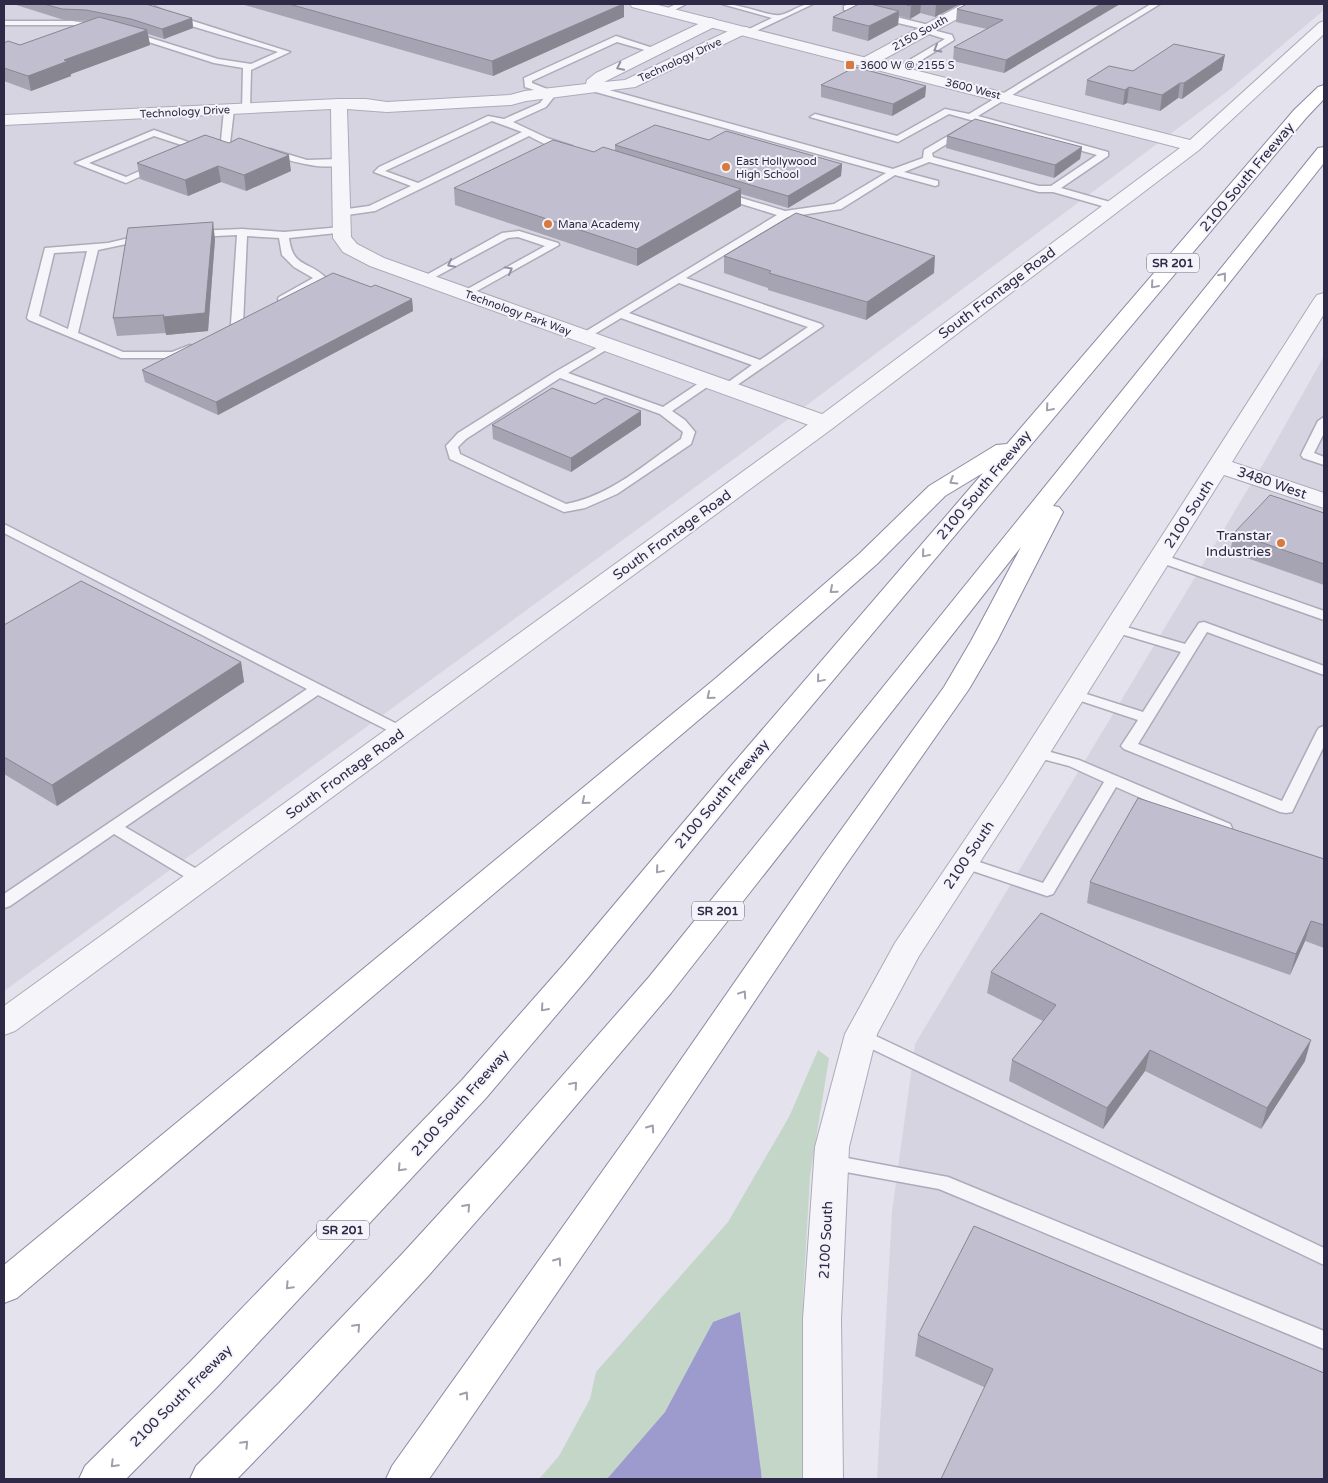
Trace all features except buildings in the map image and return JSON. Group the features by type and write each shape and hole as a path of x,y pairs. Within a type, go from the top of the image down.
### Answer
{"highway":[{"name":"2100 South Freeway","path":"99,1479 218,1360 474,1089 576,971 735,779 1024,437 1300,114 1324,90"},
{"name":"SR 201","path":"210,1479 293,1395 422,1257 512,1157 660,985 1324,152"},
{"path":"406,1479 651,1129 834,862 956,690 1054,508 1193,314"},
{"path":"4,1287 725,684 868,559 937,491 1024,437"}],"street":[{"name":"3600 West","path":"638,4 1193,146"},
{"name":"2150 South","path":"867,62 974,4"},
{"name":"Technology Drive","path":"588,87 602,76 711,23"},
{"name":"South Frontage Road","path":"4,1023 825,423 1193,146 1324,26"},
{"name":"Technology Drive","path":"4,120 339,104 366,104 387,107 511,100 525,96 588,87 630,84 746,31"},
{"name":"Technology Park Way","path":"339,104 342,238 350,248 361,255 424,279 825,423"},
{"name":"2100 South","path":"823,1479 822,1319 832,1147 861,1036 906,950 1036,753 1321,311"},
{"name":"3480 West","path":"1220,466 1324,501"}],"lane":[{"path":"144,4 168,16 286,52 247,69 229,143 212,143 182,156"},
{"path":"666,11 682,4"},
{"path":"726,4 781,18"},
{"path":"746,31 781,18 810,4"},
{"path":"855,4 847,8 928,29 949,37 950,40 899,70"},
{"path":"970,117 1156,4"},
{"path":"4,23 80,23 112,29"},
{"path":"64,33 80,23"},
{"path":"122,32 217,61 252,66"},
{"path":"505,122 543,105 553,92 528,85 526,80 616,39 656,50"},
{"path":"588,87 934,183"},
{"path":"816,117 898,139 948,111 1105,154 1053,189"},
{"path":"419,186 379,172 491,118 520,127 544,140 581,152"},
{"path":"928,159 927,152 980,120"},
{"path":"185,234 242,232 284,235 341,222 529,132"},
{"path":"165,163 126,180 80,163 154,133 200,148"},
{"path":"257,148 307,164 340,162"},
{"path":"584,336 785,214 837,207 894,172 928,159 1039,189 1053,189 1113,206"},
{"path":"711,191 785,214"},
{"path":"237,323 242,232"},
{"path":"424,279 506,235 519,234 554,245 466,294"},
{"path":"271,306 322,278 298,264 286,253 284,235"},
{"path":"158,236 140,237 108,246 50,250 33,318 121,355 174,355 199,343"},
{"path":"72,335 93,247"},
{"path":"664,411 761,364 818,326 678,279"},
{"path":"620,314 761,364"},
{"path":"559,374 664,411 681,423 689,432 687,441 604,497 581,506 564,508 454,456 452,446 462,436 559,374 607,345"},
{"path":"1324,422 1307,455 1324,461"},
{"path":"4,528 402,732"},
{"path":"1161,558 1324,616"},
{"path":"87,589 104,579"},
{"path":"1324,670 1204,626 1128,746 1286,808 1324,731"},
{"path":"1116,628 1189,650"},
{"path":"4,902 317,689"},
{"path":"1074,694 1146,718"},
{"path":"1036,753 1074,763 1236,833"},
{"path":"964,862 1047,890 1113,780"},
{"path":"114,827 201,879"},
{"path":"861,1036 1324,1258"},
{"path":"831,1163 941,1182 1324,1340"}],"shaded area":[{"path":"4,4 1324,4 1324,10 1228,91 764,437 4,991"},
{"path":"1324,356 1324,1479 877,1479 892,1212 915,1044 1266,459"}],"green space":[{"path":"818,1050 829,1058 810,1176 803,1297 807,1479 763,1479 713,1322 665,1412 607,1479 539,1479 559,1456 590,1399 596,1372 728,1222 789,1117"}],"water":[{"path":"740,1312 762,1479 607,1479 665,1412 713,1322"}],"place":[{"name":"3600 W @ 2155 S","path":"850,65"},
{"name":"East Hollywood High School","path":"726,167"},
{"name":"Mana Academy","path":"548,224"},
{"name":"Transtar Industries","path":"1281,543"}]}
